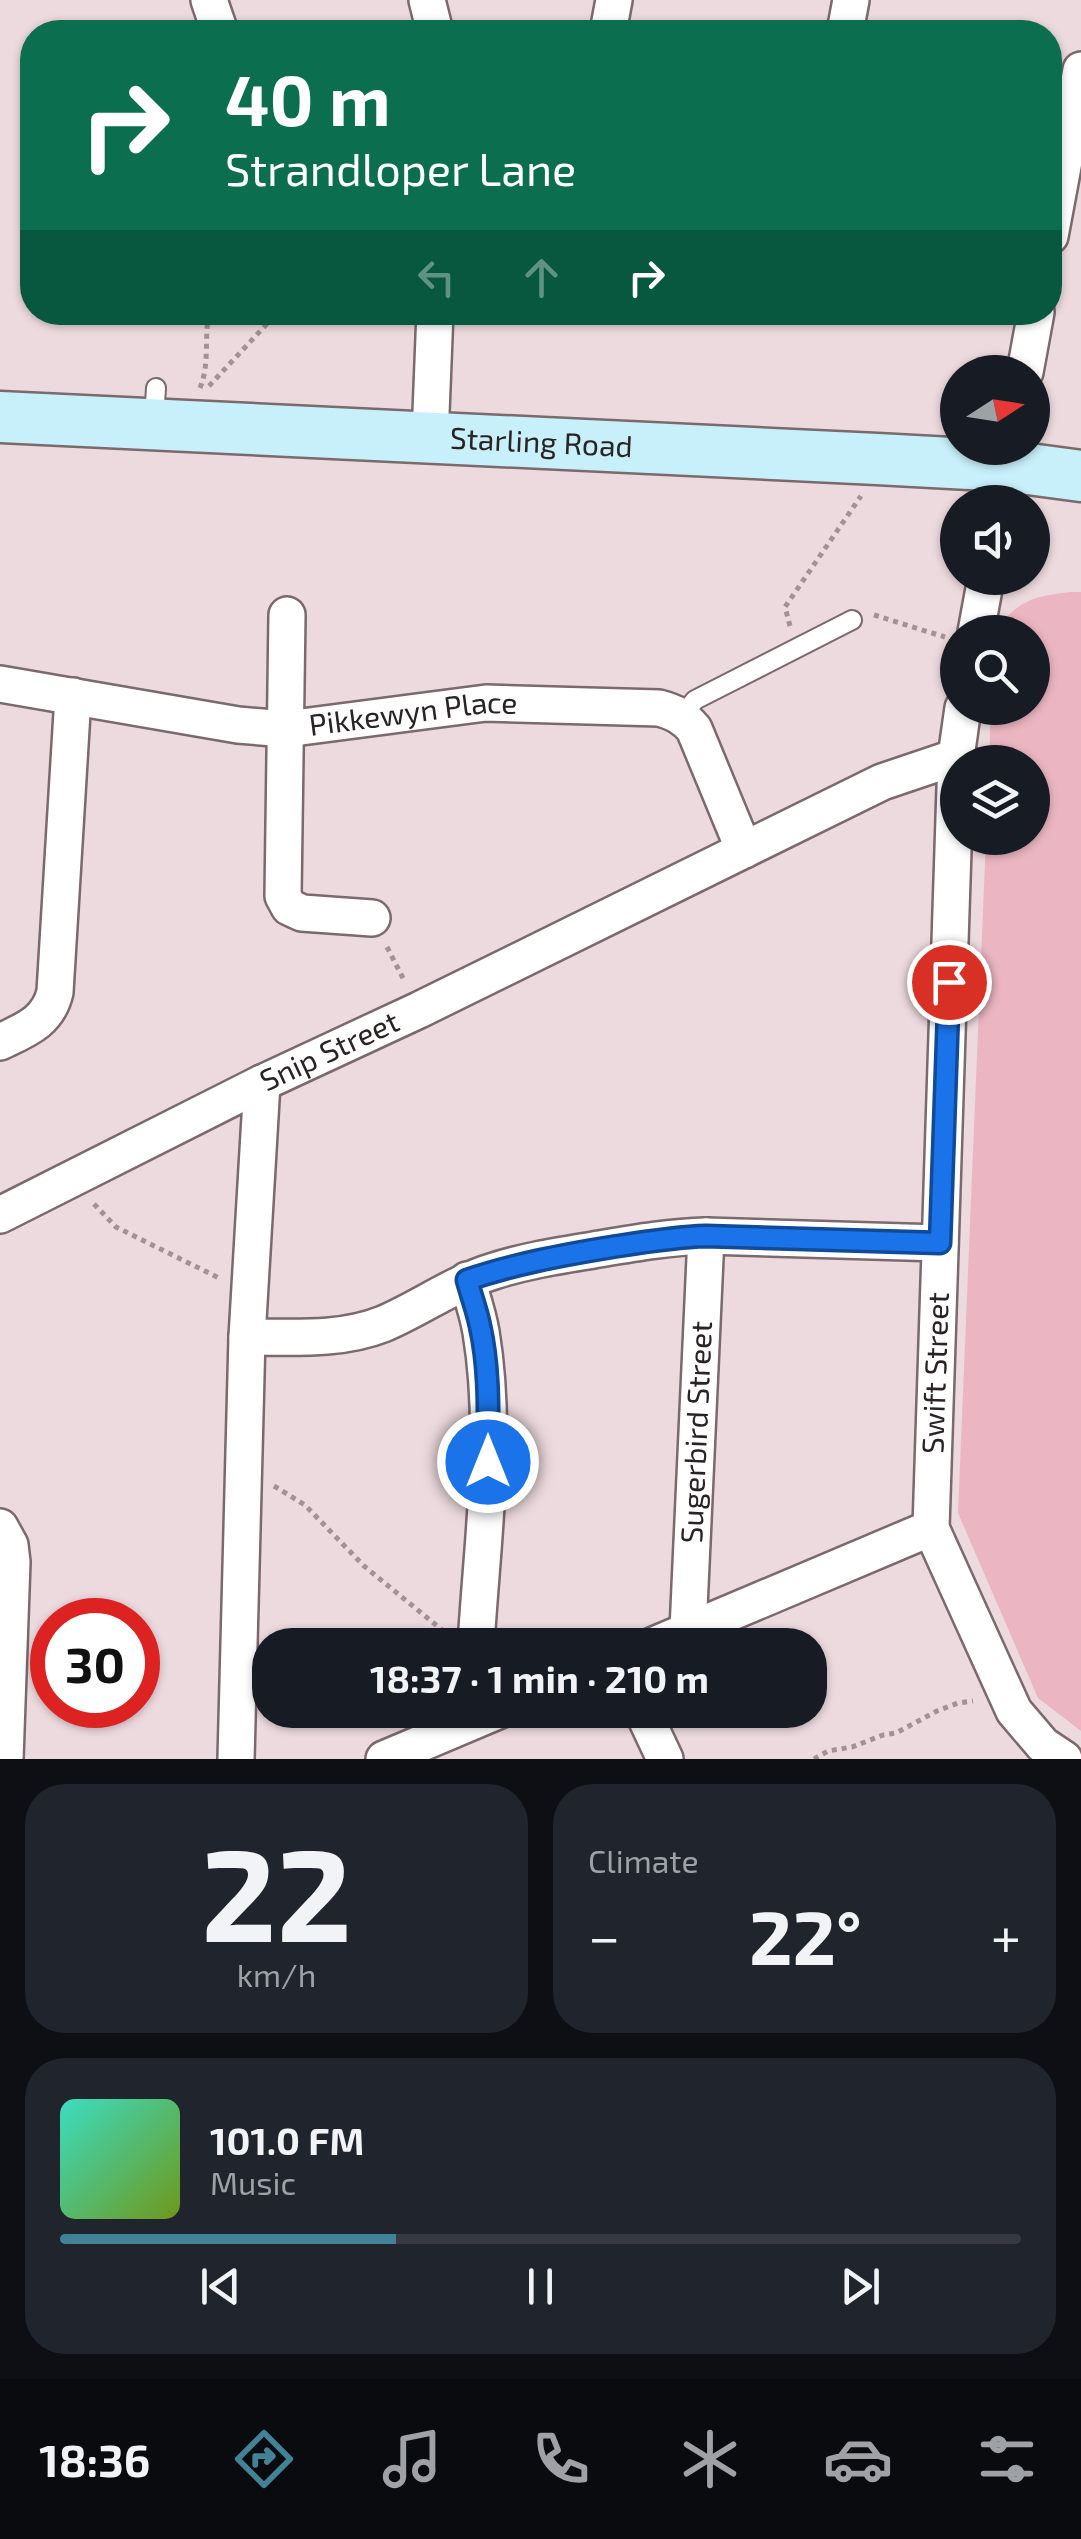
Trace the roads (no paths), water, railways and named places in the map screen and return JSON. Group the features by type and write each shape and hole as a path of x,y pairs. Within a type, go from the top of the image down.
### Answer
{"street":[{"path":"1062,172 1081,70"},
{"path":"430,438 434,325"},
{"path":"1028,355 1034,325"},
{"name":"Starling Road","path":"0,417 155,407 430,438 876,459 1081,476"},
{"path":"286,615 285,903 302,913 372,918"},
{"name":"Pikkewyn Place","path":"0,684 238,725 286,729 486,703 659,708 682,716"},
{"path":"0,1042 42,1019 53,1003 74,696"},
{"path":"682,716 694,729 744,850"},
{"name":"Snip Street","path":"236,1759 247,1338 262,1083 420,1010 882,782 940,762"},
{"name":"Swift Street","path":"953,855 931,1528 1014,1711 1027,1730 1064,1759"},
{"path":"0,1216 262,1083"},
{"name":"Sugerbird Street","path":"688,1628 706,1236"},
{"path":"247,1338 353,1334 385,1323 467,1280 496,1270 673,1237 940,1243"},
{"path":"464,1628 488,1462 488,1399 481,1328 467,1280"},
{"path":"0,1528 10,1545 12,1562 6,1759"},
{"path":"693,1628 931,1528"},
{"path":"384,1759 450,1728"},
{"path":"650,1728 664,1759"}],"lane":[{"path":"682,716 695,700 852,620"}]}
